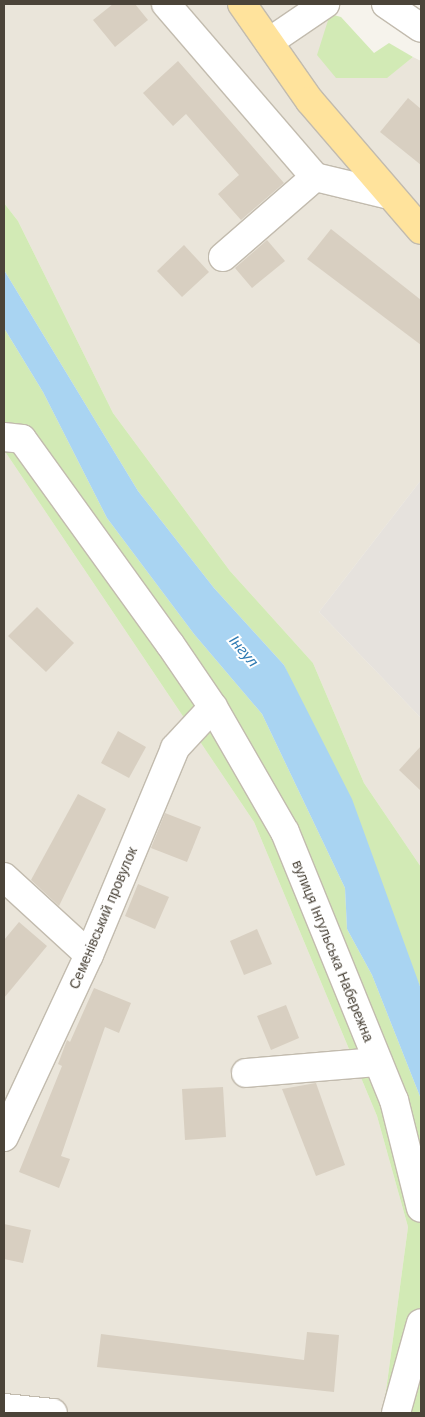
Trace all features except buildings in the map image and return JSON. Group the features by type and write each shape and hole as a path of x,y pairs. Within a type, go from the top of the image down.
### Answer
{"main road":[{"path":"242,4 386,194 421,230"}],"street":[{"path":"166,4 315,177 386,194"},
{"path":"269,42 325,4"},
{"path":"386,4 421,28"},
{"path":"223,257 315,177"},
{"name":"вулиця Інгульська Набережна","path":"4,437 22,439 213,707 284,832 394,1100 421,1208"},
{"name":"Семенівський провулок","path":"4,1138 89,955 175,748 213,707"},
{"path":"4,877 89,955"},
{"path":"246,1072 378,1062"},
{"path":"396,1413 421,1323"},
{"path":"4,1408 53,1413"}],"shaded area":[{"path":"4,4 320,4 387,77 413,57 421,61 421,480 319,612 421,718 421,867 364,783 313,663 230,571 113,413 18,221 4,203"},
{"path":"4,450 254,822 377,1116 408,1227 383,1413 4,1413"},
{"path":"421,480 421,718 319,612"}],"green space":[{"path":"330,14 341,17 374,53 389,43 413,57 387,78 336,78 317,55"},
{"path":"4,203 18,221 113,413 230,571 313,663 364,783 421,867 421,989 284,665 214,588 138,491 4,270"},
{"path":"4,328 43,392 107,518 194,634 262,714 345,888 347,929 372,975 421,1099 421,1413 383,1413 408,1227 377,1116 254,822 4,450"}],"water":[{"name":"Інгул","path":"4,270 138,491 214,588 284,665 352,799 421,989 421,1099 372,975 347,929 345,888 262,714 194,634 107,518 43,392 4,328"}]}
